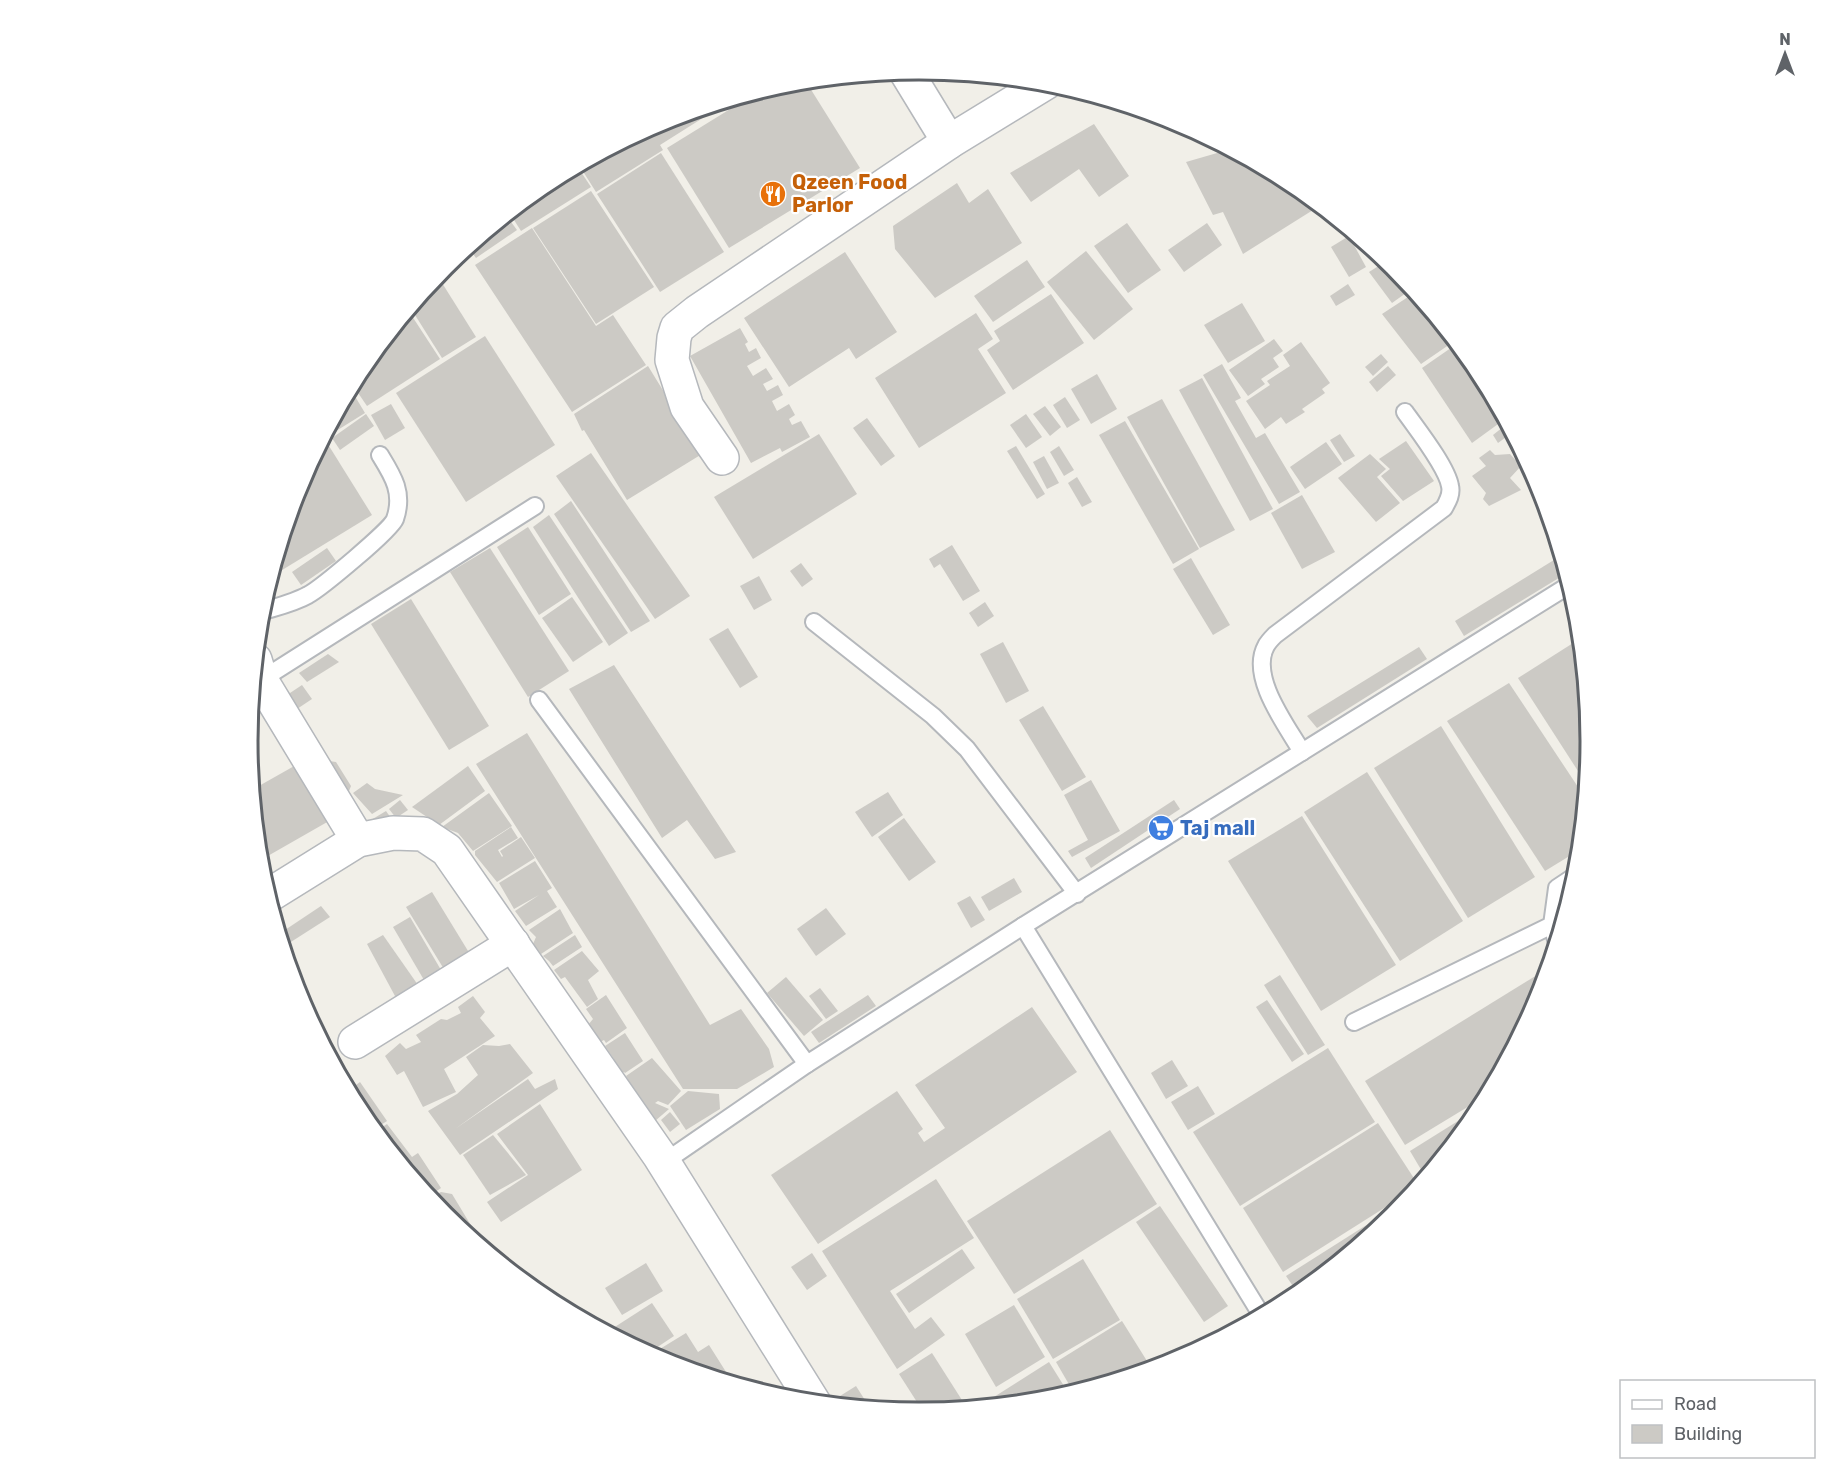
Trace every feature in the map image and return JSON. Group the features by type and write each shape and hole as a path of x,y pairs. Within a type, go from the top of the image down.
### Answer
{"street":[{"path":"911,80 949,142"},
{"path":"722,458 687,407 672,360 677,328 697,312 949,142 1035,90"},
{"path":"262,676 358,840"},
{"path":"276,891 358,840 393,833 423,834 447,850 663,1162 808,1393"},
{"path":"355,1042 513,944"}],"lane":[{"path":"1302,752 1268,693 1263,675 1262,658 1266,645 1275,635 1444,508 1450,498 1451,488 1447,474 1405,412"},
{"path":"272,608 308,596 378,539 395,521 398,501 396,481 380,455"},
{"path":"263,667 535,506"},
{"path":"663,1162 807,1064 1023,926 1563,589"},
{"path":"814,622 933,716 967,749 1077,894"},
{"path":"539,700 807,1064"},
{"path":"1553,929 1557,888 1565,883"},
{"path":"1354,1022 1552,925"},
{"path":"1023,926 1258,1309"}],"building":[{"path":"810,89 860,168 729,248 667,148 735,106"},
{"path":"708,115 660,145 663,150 596,192 583,172 666,130"},
{"path":"1094,124 1129,176 1099,197 1079,169 1031,202 1010,173"},
{"path":"1220,152 1250,168 1313,210 1243,254 1223,212 1213,215 1186,162"},
{"path":"661,153 724,252 660,292 597,194"},
{"path":"581,173 591,187 521,231 513,219"},
{"path":"957,183 969,203 988,189 1022,243 935,298 895,249 893,226"},
{"path":"591,191 654,287 596,324 533,228"},
{"path":"511,221 517,230 476,258 473,254"},
{"path":"1127,223 1161,270 1128,293 1094,246"},
{"path":"1207,223 1222,245 1184,272 1168,250"},
{"path":"532,228 596,326 613,315 646,365 572,412 475,265"},
{"path":"1347,237 1366,267 1349,277 1331,247"},
{"path":"1086,251 1133,309 1094,340 1047,282"},
{"path":"845,252 897,332 856,359 849,348 789,387 744,318"},
{"path":"1027,260 1045,287 993,322 974,296"},
{"path":"1379,266 1406,293 1392,303 1369,272"},
{"path":"442,283 476,337 442,358 414,314"},
{"path":"1348,284 1355,295 1336,306 1330,296"},
{"path":"1051,294 1084,343 1013,390 987,350 1000,341 994,331"},
{"path":"1408,297 1449,345 1421,364 1382,314"},
{"path":"1242,303 1265,341 1228,363 1204,325"},
{"path":"976,313 993,339 978,349 1006,393 919,448 875,378"},
{"path":"412,317 440,359 367,406 358,392 369,373"},
{"path":"740,328 748,342 745,344 749,352 756,348 761,358 747,366 753,376 766,368 773,379 763,384 767,391 778,385 783,395 772,401 777,411 789,404 795,415 789,419 792,425 801,421 810,437 782,452 780,448 751,463 690,356"},
{"path":"485,336 555,445 466,502 396,393"},
{"path":"1274,339 1283,351 1273,358 1279,367 1261,379 1265,384 1248,396 1229,370"},
{"path":"1301,342 1330,383 1322,389 1325,393 1302,409 1305,412 1286,424 1281,417 1265,429 1246,401 1270,385 1267,381 1290,366 1283,355"},
{"path":"1451,348 1470,373 1499,423 1472,443 1422,368"},
{"path":"1381,354 1388,362 1373,376 1365,367"},
{"path":"1222,364 1241,398 1235,401 1256,438 1265,433 1300,492 1279,504 1203,375"},
{"path":"648,366 702,454 627,500 584,430 582,431 574,414"},
{"path":"1388,366 1396,375 1377,392 1369,382"},
{"path":"1097,374 1117,409 1091,424 1071,389"},
{"path":"1202,378 1273,509 1250,521 1179,390"},
{"path":"355,396 365,413 335,432"},
{"path":"1065,397 1080,420 1067,428 1053,405"},
{"path":"1162,399 1235,530 1200,548 1127,417"},
{"path":"391,404 405,428 385,440 371,415"},
{"path":"1045,406 1061,427 1050,436 1033,414"},
{"path":"366,414 374,426 340,450 332,438"},
{"path":"1026,414 1042,437 1026,448 1010,425"},
{"path":"867,418 895,456 881,466 853,428"},
{"path":"1125,421 1199,549 1173,564 1099,435"},
{"path":"1502,428 1507,437 1498,443 1493,435"},
{"path":"819,434 857,494 753,559 714,497"},
{"path":"1340,434 1355,456 1344,462 1330,440"},
{"path":"1406,441 1434,481 1403,501 1381,476 1390,469 1379,459"},
{"path":"1326,442 1342,464 1305,489 1290,467"},
{"path":"329,446 372,515 281,571 293,528 326,448"},
{"path":"1016,446 1045,494 1037,499 1007,451"},
{"path":"1059,446 1074,470 1064,476 1050,452"},
{"path":"1490,450 1495,455 1510,454 1521,466 1510,478 1521,490 1489,506 1483,499 1486,493 1472,476 1486,466 1479,458"},
{"path":"591,453 690,596 655,619 556,476"},
{"path":"1370,454 1386,469 1377,477 1400,503 1376,522 1338,478"},
{"path":"1044,456 1059,483 1047,489 1033,462"},
{"path":"1077,477 1092,502 1082,507 1068,483"},
{"path":"1302,495 1335,552 1302,569 1271,513"},
{"path":"571,501 650,621 631,632 554,514"},
{"path":"549,515 628,633 609,646 533,527"},
{"path":"528,527 571,594 539,615 497,547"},
{"path":"952,545 980,591 963,601 940,564 934,568 929,559"},
{"path":"327,548 336,561 301,585 292,572"},
{"path":"490,548 569,671 528,697 450,572"},
{"path":"1191,558 1230,625 1213,635 1173,569"},
{"path":"1555,559 1560,577 1464,636 1455,621"},
{"path":"801,563 813,579 802,587 790,571"},
{"path":"759,576 772,600 754,610 740,586"},
{"path":"572,597 603,642 573,662 542,618"},
{"path":"411,599 489,726 449,750 371,624"},
{"path":"985,602 994,616 978,627 969,613"},
{"path":"728,628 758,677 740,688 709,639"},
{"path":"1003,642 1029,691 1006,703 980,654"},
{"path":"1573,643 1580,698 1580,774 1518,678"},
{"path":"1419,647 1427,659 1317,728 1307,716"},
{"path":"328,654 339,662 307,682 299,673"},
{"path":"614,665 736,852 715,859 687,820 662,838 569,689"},
{"path":"1509,683 1579,789 1570,856 1545,871 1447,721"},
{"path":"302,685 312,699 291,713 281,699"},
{"path":"1043,706 1086,777 1062,791 1019,720"},
{"path":"1441,726 1535,877 1468,918 1374,768"},
{"path":"527,733 710,1025 741,1009 769,1049 774,1067 737,1089 683,1089 476,764"},
{"path":"329,761 336,762 351,786 349,791 337,792 322,768"},
{"path":"296,765 329,821 269,855 259,786"},
{"path":"468,766 485,791 439,825 412,807"},
{"path":"1367,772 1463,921 1400,961 1304,812"},
{"path":"1091,780 1120,831 1072,857 1068,851 1088,840 1064,795"},
{"path":"367,783 375,789 403,795 372,814 353,793"},
{"path":"888,792 903,815 872,837 855,812"},
{"path":"489,793 512,826 473,851 458,833 442,827"},
{"path":"400,800 408,810 396,818 389,809"},
{"path":"1174,800 1180,809 1091,868 1085,858"},
{"path":"386,811 393,821 378,831 371,820"},
{"path":"1302,816 1396,965 1321,1011 1228,861"},
{"path":"904,818 936,862 909,881 878,837"},
{"path":"511,827 518,838 498,850 502,857 500,851 521,837 535,858 497,882 475,855 475,851"},
{"path":"535,861 552,888 547,891 557,907 526,926 515,911 539,895 514,909 499,883"},
{"path":"1014,878 1022,892 989,911 981,897"},
{"path":"432,892 476,964 450,979 406,907"},
{"path":"970,896 985,920 971,928 957,903"},
{"path":"321,906 330,917 290,943 286,929"},
{"path":"826,908 846,934 816,956 797,929"},
{"path":"560,909 573,933 541,954 533,944 536,937 529,930"},
{"path":"410,917 448,982 431,992 393,927"},
{"path":"383,935 425,995 402,1009 367,944"},
{"path":"575,935 582,947 553,966 543,956"},
{"path":"582,951 599,971 588,980 598,999 587,1007 565,977 561,979 554,970"},
{"path":"1538,974 1513,1034 1473,1104 1405,1145 1365,1081"},
{"path":"1280,975 1325,1045 1308,1055 1264,985"},
{"path":"786,977 823,1020 804,1036 767,993"},
{"path":"820,988 838,1011 826,1019 809,996"},
{"path":"606,995 627,1028 606,1043 604,1040 600,1042 588,1025 593,1019 586,1009"},
{"path":"868,995 876,1006 819,1043 811,1032"},
{"path":"473,996 485,1012 480,1018 495,1036 444,1069 456,1092 423,1107 404,1071 397,1075 385,1056 400,1043 406,1049 421,1042 416,1035 441,1019 447,1020 461,1013 458,1007"},
{"path":"1267,1000 1304,1054 1292,1062 1256,1007"},
{"path":"1032,1007 1077,1072 818,1244 771,1175 897,1091 923,1129 918,1133 924,1142 945,1128 915,1085"},
{"path":"625,1033 643,1061 625,1073 621,1073 605,1046"},
{"path":"510,1044 533,1073 455,1129 528,1079 535,1089 555,1079 558,1089 460,1155 428,1111 457,1094 478,1075 466,1057 483,1045"},
{"path":"1328,1048 1375,1122 1240,1206 1193,1132"},
{"path":"652,1058 681,1091 668,1105 658,1101 655,1103 669,1109 655,1121 626,1076"},
{"path":"1172,1060 1188,1086 1166,1099 1151,1073"},
{"path":"360,1082 387,1121 381,1125 355,1086"},
{"path":"1198,1086 1215,1114 1188,1130 1171,1102"},
{"path":"688,1091 719,1094 720,1109 686,1130 670,1106"},
{"path":"540,1104 582,1170 501,1222 487,1202 528,1175 497,1134"},
{"path":"670,1112 680,1124 670,1132 661,1120"},
{"path":"1464,1117 1422,1171 1410,1151"},
{"path":"1378,1123 1415,1179 1393,1202 1283,1272 1243,1208"},
{"path":"387,1124 412,1157 418,1153 441,1188 436,1192 382,1127"},
{"path":"1110,1130 1157,1204 1014,1294 967,1221"},
{"path":"493,1135 526,1175 490,1195 463,1155"},
{"path":"936,1179 974,1238 890,1291 915,1329 931,1317 945,1335 897,1369 822,1251"},
{"path":"441,1192 452,1194 473,1229 452,1209 438,1194"},
{"path":"1160,1206 1228,1306 1204,1322 1136,1222"},
{"path":"1377,1218 1322,1266 1293,1287 1286,1276"},
{"path":"962,1249 975,1268 909,1313 896,1294"},
{"path":"812,1253 827,1276 807,1290 791,1267"},
{"path":"1083,1259 1120,1320 1053,1359 1017,1299"},
{"path":"646,1263 663,1291 622,1315 605,1288"},
{"path":"652,1303 674,1336 657,1348 614,1327"},
{"path":"1014,1305 1045,1357 996,1387 965,1334"},
{"path":"1122,1321 1147,1361 1069,1385 1056,1362"},
{"path":"686,1333 698,1352 709,1345 727,1373 707,1367 660,1349"},
{"path":"932,1353 963,1401 917,1402 899,1374"},
{"path":"1049,1362 1064,1386 1049,1390 992,1398"},
{"path":"856,1386 865,1400 841,1398 840,1396"}],"place":[{"name":"Qzeen Food Parlor","path":"773,194"},
{"name":"Taj mall","path":"1161,828"}]}
